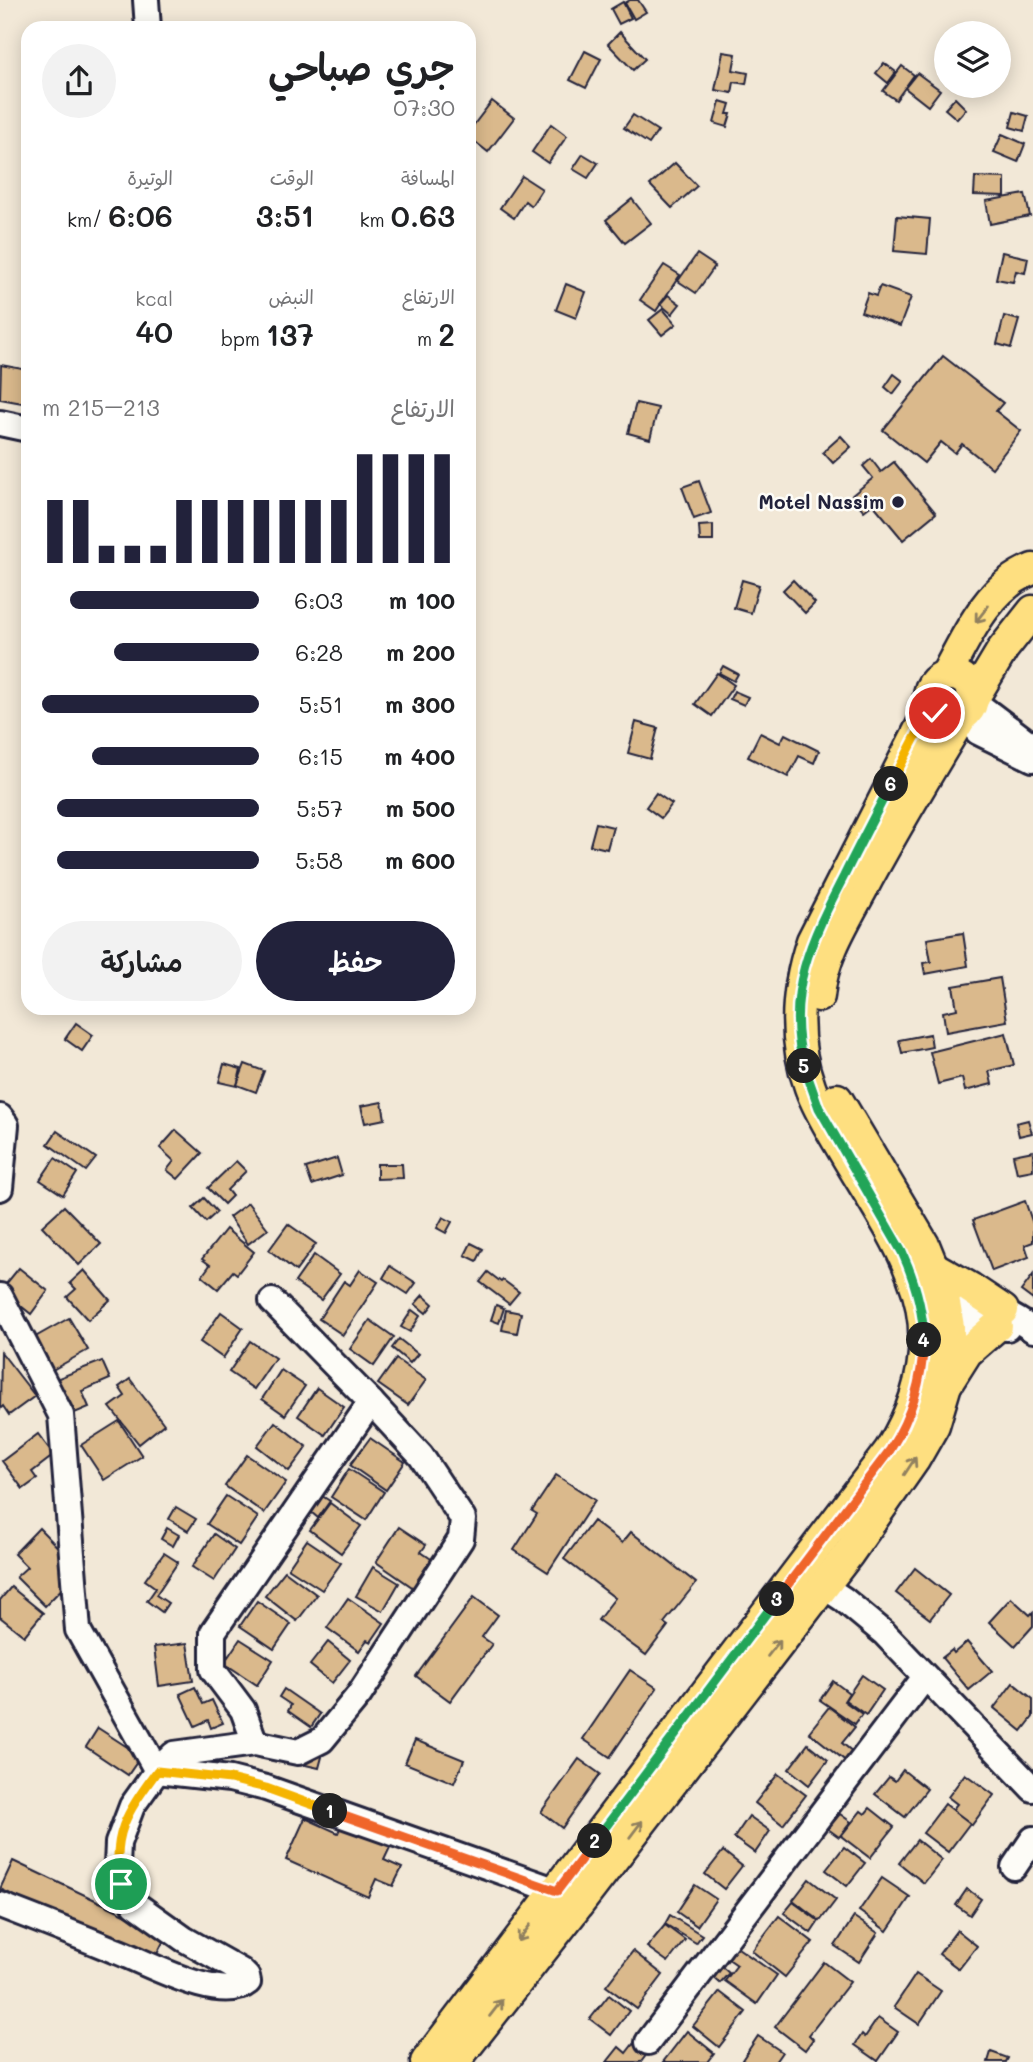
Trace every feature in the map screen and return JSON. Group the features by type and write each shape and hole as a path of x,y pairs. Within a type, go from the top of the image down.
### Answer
{"main road":[{"path":"946,676 971,628 986,609 1011,582 1033,569"},
{"path":"454,2062 567,1898 890,1450 912,1409 934,1314 935,1268 925,1245 840,1104 823,1061 817,1014 824,968 832,946 894,827 1003,649 1033,611"},
{"path":"953,675 966,680 973,692 968,708 947,719 935,713 929,694 940,678 946,676 953,675"},
{"path":"426,2062 567,1898 823,1586 884,1505 933,1425 946,1385 949,1364 934,1314 902,1252 819,1108 802,1062 797,1013 799,989 812,941 931,707"},
{"path":"935,1268 970,1288 1000,1318 967,1352 946,1385"}],"street":[{"path":"146,0 148,21"},
{"path":"0,423 21,428"},
{"path":"968,708 1033,747"},
{"path":"968,708 978,732 1033,759"},
{"path":"0,1117 6,1125 0,1188"},
{"path":"0,1296 61,1415 78,1630 157,1771"},
{"path":"0,1905 188,1981 220,1988 242,1987 248,1982 241,1971 184,1939 135,1903 121,1884 117,1866 118,1843 132,1806 157,1771 174,1754 255,1743 298,1752 322,1740 359,1695 461,1539 463,1519 421,1456 272,1301"},
{"path":"934,1314 1000,1318 1033,1331"},
{"path":"255,1743 243,1710 213,1670 213,1632 372,1402"},
{"path":"823,1586 884,1633 1033,1789"},
{"path":"648,2042 925,1677"},
{"path":"157,1771 230,1779 266,1788 567,1898"},
{"path":"1014,1867 1033,1839"}],"building":[{"path":"638,0 646,12 634,19 625,3"},
{"path":"623,2 631,18 619,24 611,9"},
{"path":"620,32 645,59 633,70 608,44"},
{"path":"585,51 601,59 586,88 570,80"},
{"path":"723,52 736,54 733,70 748,73 746,84 734,82 732,93 715,90"},
{"path":"884,63 896,72 888,83 876,73"},
{"path":"902,66 914,75 896,100 883,91"},
{"path":"917,73 934,86 934,98 928,106 905,88"},
{"path":"955,98 966,109 957,119 945,109"},
{"path":"492,101 514,118 488,152 476,143 476,122"},
{"path":"720,101 730,104 727,114 731,114 727,127 714,123"},
{"path":"1014,112 1028,116 1024,131 1010,127"},
{"path":"633,115 658,131 649,144 624,128"},
{"path":"551,124 567,136 548,163 532,152"},
{"path":"1002,134 1025,144 1018,162 994,152"},
{"path":"583,154 598,163 588,178 573,169"},
{"path":"675,163 697,186 672,208 650,185"},
{"path":"522,176 542,189 531,206 525,201 514,218 500,208"},
{"path":"975,177 1005,178 1005,196 974,195"},
{"path":"1025,194 1030,216 990,224 986,201"},
{"path":"632,199 651,223 625,243 606,220"},
{"path":"897,216 930,219 927,254 894,251"},
{"path":"1002,252 1028,258 1025,273 1016,271 1013,282 996,279"},
{"path":"697,254 715,266 696,293 678,281"},
{"path":"664,265 680,275 656,311 640,300"},
{"path":"566,284 586,292 576,318 556,310"},
{"path":"880,286 911,297 900,326 861,312 868,293 876,296"},
{"path":"668,295 680,304 672,314 660,304"},
{"path":"663,309 676,324 662,335 649,320"},
{"path":"1004,316 1019,320 1011,348 997,344"},
{"path":"943,356 1003,403 996,411 1021,431 992,468 962,444 955,453 941,442 924,463 883,430"},
{"path":"1,365 21,369 21,403 0,399"},
{"path":"894,374 903,381 893,394 885,387"},
{"path":"636,403 658,408 650,439 628,433"},
{"path":"841,436 851,447 833,463 823,452"},
{"path":"871,459 881,472 894,462 936,513 903,540 873,504 864,511 851,496 873,478 863,466"},
{"path":"699,481 711,513 694,519 682,487"},
{"path":"713,525 713,541 700,541 699,526"},
{"path":"742,580 759,585 751,613 734,608"},
{"path":"793,580 815,603 805,613 783,590"},
{"path":"723,666 738,674 734,681 719,673"},
{"path":"717,673 734,685 712,716 695,704"},
{"path":"734,691 748,697 744,705 730,699"},
{"path":"636,722 658,728 650,759 628,753"},
{"path":"760,733 780,743 785,734 819,751 814,763 799,756 788,777 748,757"},
{"path":"656,793 672,804 661,818 646,807"},
{"path":"596,823 613,827 607,849 590,845"},
{"path":"963,933 968,966 925,974 923,963 931,962 927,939"},
{"path":"1000,978 1007,1021 946,1032 943,1012 957,1009 953,986"},
{"path":"76,1023 93,1035 82,1051 65,1039"},
{"path":"1006,1033 1014,1065 989,1071 992,1084 965,1091 962,1078 938,1084 930,1052"},
{"path":"930,1034 932,1047 902,1053 899,1040"},
{"path":"224,1064 241,1069 237,1086 219,1082"},
{"path":"245,1064 264,1071 256,1092 237,1085"},
{"path":"382,1102 385,1119 365,1123 361,1106"},
{"path":"1028,1120 1032,1133 1019,1136 1016,1123"},
{"path":"176,1130 202,1153 178,1179 167,1170 174,1161 160,1148"},
{"path":"57,1131 96,1158 86,1171 48,1144"},
{"path":"1033,1151 1033,1170 1017,1173 1013,1155"},
{"path":"55,1158 77,1173 63,1195 40,1180"},
{"path":"337,1158 342,1175 312,1185 306,1168"},
{"path":"236,1161 246,1171 227,1190 232,1196 224,1204 208,1188"},
{"path":"377,1164 402,1164 403,1178 377,1179"},
{"path":"204,1198 217,1212 206,1222 193,1208"},
{"path":"1025,1201 1033,1224 1033,1242 1025,1245 1029,1257 992,1271 973,1220"},
{"path":"248,1203 268,1229 248,1244 229,1217"},
{"path":"64,1206 101,1244 79,1265 42,1226"},
{"path":"443,1217 452,1222 446,1233 437,1228"},
{"path":"288,1224 316,1244 296,1271 269,1250"},
{"path":"226,1229 254,1252 237,1274 233,1271 218,1289 202,1276 210,1265 202,1259"},
{"path":"471,1243 483,1249 477,1261 465,1255"},
{"path":"314,1255 340,1274 321,1300 295,1282"},
{"path":"390,1266 416,1283 408,1294 383,1278"},
{"path":"19,1268 48,1291 31,1314 1,1290"},
{"path":"84,1270 110,1300 88,1320 67,1297 76,1289 70,1283"},
{"path":"360,1270 378,1282 343,1335 319,1319 344,1281 350,1285"},
{"path":"488,1272 519,1292 509,1304 480,1282"},
{"path":"1033,1275 1033,1300 1021,1291"},
{"path":"423,1295 433,1304 426,1313 415,1304"},
{"path":"496,1305 504,1308 499,1323 491,1320"},
{"path":"412,1310 420,1316 410,1332 401,1327"},
{"path":"506,1310 521,1313 517,1333 502,1330"},
{"path":"221,1312 243,1328 223,1358 200,1342"},
{"path":"69,1318 88,1350 47,1373 23,1344"},
{"path":"370,1320 394,1337 374,1366 350,1349"},
{"path":"399,1339 418,1354 410,1363 392,1348"},
{"path":"250,1341 275,1358 254,1389 229,1372"},
{"path":"1,1352 35,1396 9,1415 3,1406 0,1409"},
{"path":"396,1359 426,1380 408,1405 378,1384"},
{"path":"102,1361 110,1379 82,1391 89,1407 70,1415 56,1379"},
{"path":"281,1370 305,1386 285,1415 262,1399"},
{"path":"130,1379 164,1424 139,1444 110,1407 125,1396 119,1387"},
{"path":"317,1388 344,1407 325,1435 298,1416"},
{"path":"119,1421 142,1456 104,1480 81,1445"},
{"path":"275,1422 307,1447 289,1471 257,1446"},
{"path":"38,1434 54,1455 32,1472 37,1479 23,1489 2,1461"},
{"path":"370,1438 405,1462 386,1490 350,1465"},
{"path":"247,1455 286,1482 264,1513 225,1486"},
{"path":"349,1469 384,1492 366,1520 331,1497"},
{"path":"556,1475 595,1500 548,1572 514,1550 537,1514 532,1511"},
{"path":"226,1496 258,1517 239,1545 207,1524"},
{"path":"322,1496 330,1501 318,1518 311,1512"},
{"path":"330,1503 361,1526 341,1553 310,1530"},
{"path":"176,1507 196,1519 188,1531 169,1519"},
{"path":"593,1521 622,1543 631,1532 696,1583 664,1623 668,1626 646,1655 598,1620 615,1598 564,1559"},
{"path":"399,1527 426,1545 421,1552 437,1563 418,1591 376,1562"},
{"path":"39,1528 80,1570 45,1606 16,1577 27,1567 14,1554"},
{"path":"167,1528 179,1535 173,1546 161,1539"},
{"path":"214,1534 235,1549 214,1581 192,1567"},
{"path":"307,1540 341,1563 322,1590 288,1568"},
{"path":"164,1553 178,1562 156,1595 168,1603 162,1612 147,1601 156,1588 145,1580"},
{"path":"373,1567 399,1583 383,1611 356,1596"},
{"path":"915,1568 949,1595 930,1619 896,1593"},
{"path":"285,1571 317,1595 297,1621 265,1596"},
{"path":"11,1587 43,1613 24,1636 0,1617 0,1600"},
{"path":"474,1597 498,1615 482,1637 492,1644 450,1701 416,1676"},
{"path":"348,1598 384,1623 371,1642 367,1640 359,1651 327,1628"},
{"path":"1011,1598 1030,1615 1033,1612 1033,1626 1015,1646 989,1622"},
{"path":"257,1601 291,1624 274,1649 240,1626"},
{"path":"240,1639 273,1660 257,1685 224,1663"},
{"path":"328,1642 350,1660 332,1683 310,1665"},
{"path":"967,1642 992,1671 969,1690 942,1658 952,1650 954,1653"},
{"path":"187,1643 193,1681 159,1686 154,1647"},
{"path":"630,1670 657,1688 610,1757 583,1739"},
{"path":"862,1675 883,1690 866,1715 845,1700"},
{"path":"833,1681 849,1693 844,1701 862,1714 855,1724 820,1700"},
{"path":"1013,1683 1033,1699 1033,1717 1022,1731 994,1708"},
{"path":"195,1687 203,1704 212,1700 223,1723 211,1728 208,1720 195,1726 180,1694"},
{"path":"284,1689 320,1714 311,1727 288,1711 291,1705 279,1697"},
{"path":"829,1707 855,1727 842,1743 854,1753 847,1762 809,1732"},
{"path":"98,1728 141,1756 128,1775 86,1747"},
{"path":"415,1740 464,1760 454,1783 405,1763"},
{"path":"808,1744 828,1760 809,1785 789,1769"},
{"path":"304,1749 323,1753 319,1768 301,1764"},
{"path":"579,1759 600,1774 562,1828 541,1812"},
{"path":"903,1770 927,1789 905,1817 875,1794 889,1777 895,1781"},
{"path":"778,1774 806,1795 783,1825 755,1803"},
{"path":"965,1774 994,1795 972,1825 952,1810 957,1804 948,1797"},
{"path":"945,1804 970,1823 948,1852 923,1833"},
{"path":"870,1808 894,1827 870,1858 841,1836 861,1811 865,1814"},
{"path":"840,1814 851,1822 839,1837 828,1829"},
{"path":"749,1816 770,1831 755,1853 734,1838"},
{"path":"305,1818 338,1833 344,1819 393,1841 384,1860 402,1868 393,1886 376,1879 368,1897 286,1860"},
{"path":"917,1840 942,1860 924,1883 899,1863"},
{"path":"844,1847 865,1863 847,1886 826,1870"},
{"path":"723,1851 742,1866 724,1889 705,1874"},
{"path":"13,1861 167,1934 153,1962 0,1889"},
{"path":"882,1878 910,1897 887,1931 859,1911"},
{"path":"809,1879 836,1900 820,1921 793,1900"},
{"path":"695,1885 716,1899 697,1926 677,1912"},
{"path":"967,1889 981,1899 970,1915 956,1905"},
{"path":"793,1902 819,1921 811,1933 784,1913"},
{"path":"670,1915 702,1935 696,1943 665,1924"},
{"path":"779,1916 813,1942 785,1977 752,1951"},
{"path":"854,1917 878,1933 859,1962 835,1946"},
{"path":"665,1925 685,1940 668,1962 647,1947"},
{"path":"957,1930 977,1946 959,1969 939,1954"},
{"path":"735,1946 777,1975 757,2004 725,1981 737,1965 727,1958"},
{"path":"633,1951 663,1975 637,2009 606,1986"},
{"path":"824,1962 850,1982 809,2035 813,2039 805,2050 775,2027"},
{"path":"721,1966 729,1973 720,1983 712,1976"},
{"path":"916,1974 941,1991 919,2024 894,2007"},
{"path":"720,1992 746,2012 719,2047 693,2026"},
{"path":"609,1995 629,2011 611,2035 590,2019"},
{"path":"878,2018 898,2032 878,2061 855,2045 862,2034 865,2037"},
{"path":"687,2031 714,2053 707,2062 663,2062"},
{"path":"758,2036 782,2052 775,2062 742,2060"},
{"path":"633,2044 647,2054 641,2062 607,2062 619,2047 626,2053"},
{"path":"991,2052 1008,2058 1006,2062 988,2062"}],"place":[{"name":"Motel Nassim","path":"898,502"}],"route":[{"path":"121,1884 117,1866 118,1843 125,1821 132,1806 157,1771 230,1779 266,1788 557,1891 890,1450 912,1409 919,1386 923,1363 923,1316 918,1294 902,1252 819,1108 809,1085 802,1062 797,1013 804,965 822,919 931,707 935,713"}]}
